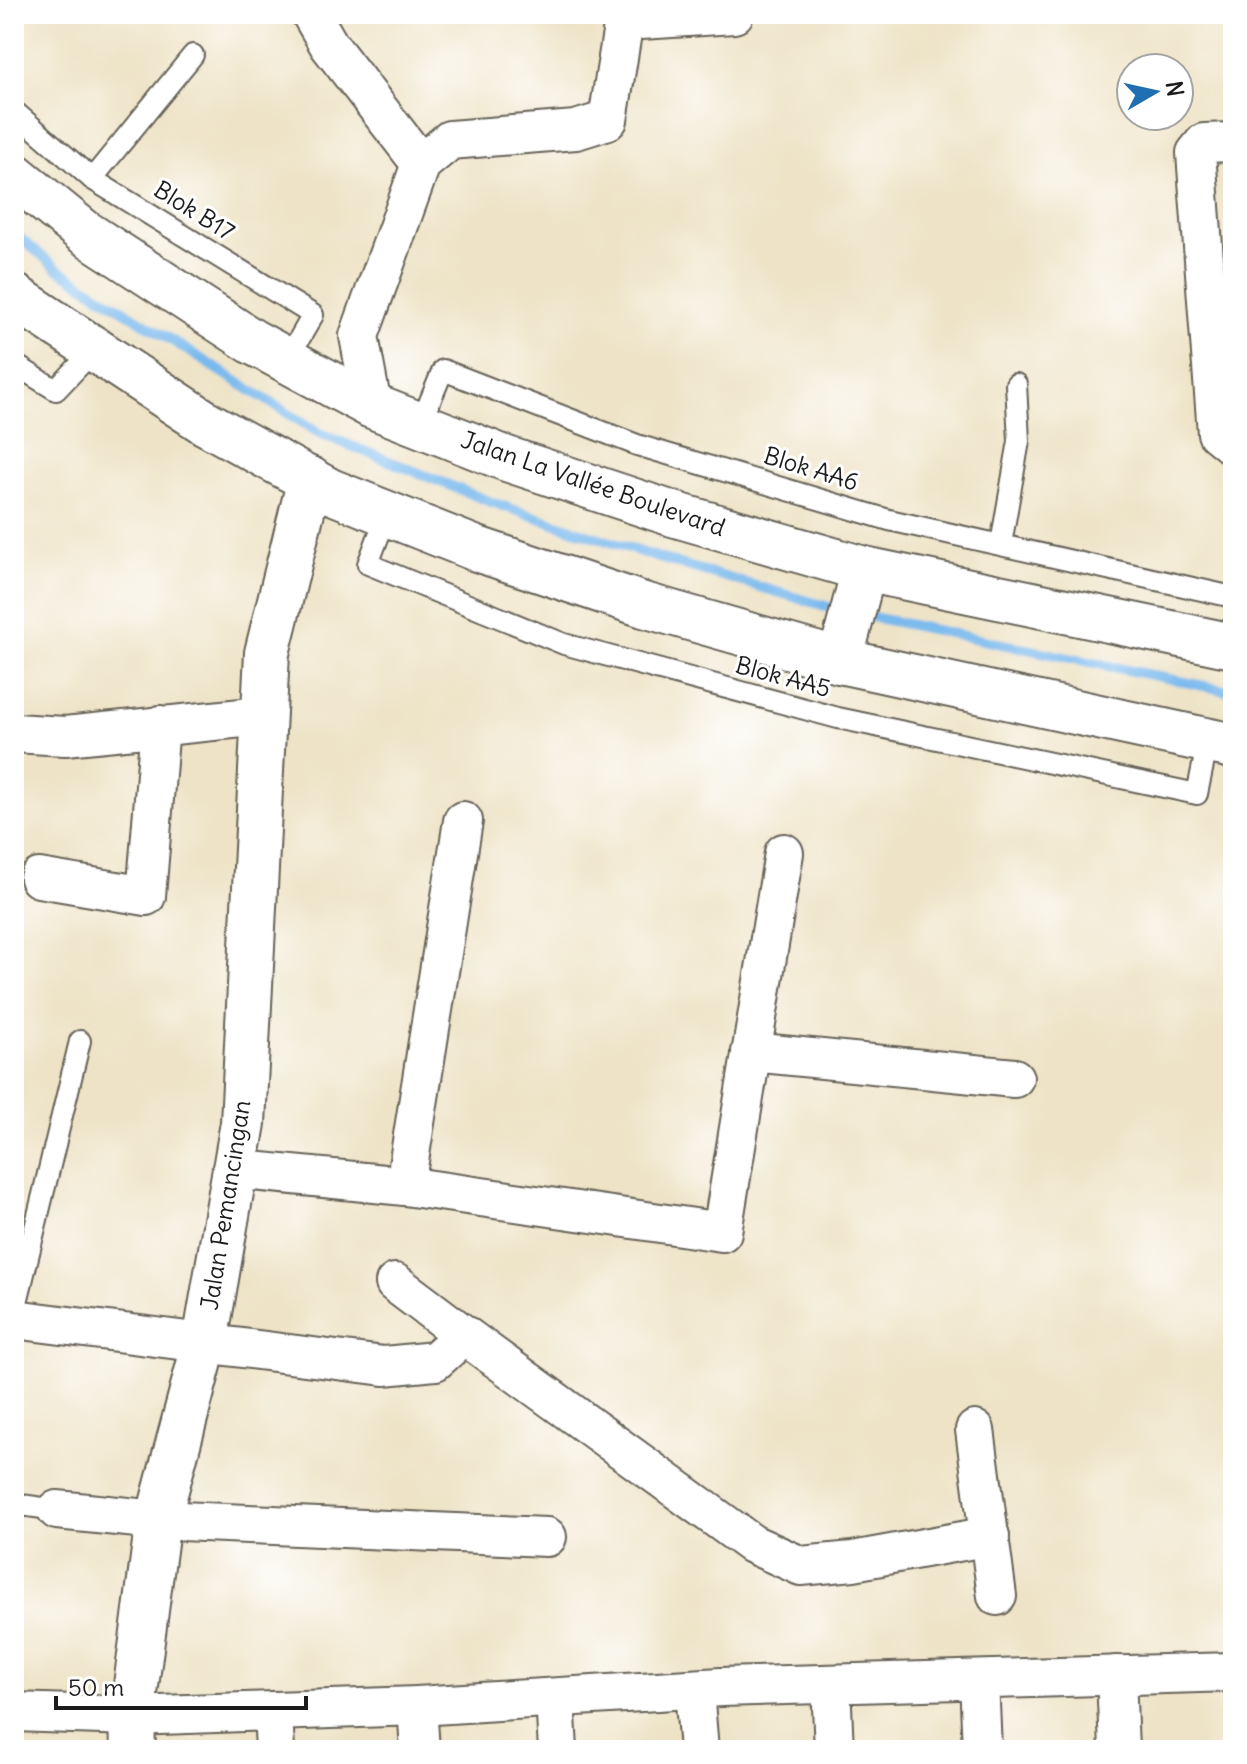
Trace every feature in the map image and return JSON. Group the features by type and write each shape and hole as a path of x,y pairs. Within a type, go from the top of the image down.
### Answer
{"street":[{"path":"311,14 329,45 421,164"},
{"path":"372,406 359,336 421,164 450,140 576,130 608,120 625,17 734,14"},
{"path":"1233,142 1204,143 1196,153 1217,433 1233,446"},
{"name":"Jalan La Vallée Boulevard","path":"14,175 84,232 287,360 372,406 507,459 673,514 864,569 1233,646"},
{"path":"14,296 206,423 320,485 474,548 630,600 840,661 1220,744"},
{"name":"Jalan Pemancingan","path":"132,1733 158,1520 205,1342 232,1169 243,1123 267,653 320,485"},
{"path":"840,661 864,569"},
{"path":"14,733 65,736 262,716"},
{"path":"39,878 146,896 160,725"},
{"path":"405,1186 463,821"},
{"path":"232,1169 405,1186 722,1232 784,853"},
{"path":"751,1052 1014,1078"},
{"path":"395,1283 752,1544 801,1566 853,1561 990,1536"},
{"path":"14,1317 384,1366 435,1361 464,1335"},
{"path":"975,1430 997,1596"},
{"path":"57,1510 158,1520 547,1537"},
{"path":"14,1712 132,1733 273,1711 831,1684 1233,1672"},
{"path":"1116,1675 1119,1750"},
{"path":"979,1680 982,1750"},
{"path":"831,1684 834,1750"},
{"path":"694,1690 699,1750"},
{"path":"555,1698 558,1750"},
{"path":"417,1706 420,1750"},
{"path":"273,1711 275,1750"}],"lane":[{"path":"92,179 193,55"},
{"name":"Blok B17","path":"14,111 92,179 313,315 287,360"},
{"path":"14,364 56,390 94,350"},
{"name":"Blok AA6","path":"420,425 443,370 637,445 889,520 1233,597"},
{"path":"1001,544 1019,441 1016,384"},
{"name":"Blok AA5","path":"387,514 368,564 564,644 838,718 1197,794 1220,744"},
{"path":"14,1317 80,1041"},
{"path":"14,1504 57,1510"}],"waterway":[{"path":"14,233 58,269 319,433 491,502 659,558 843,611"},
{"path":"863,615 1233,692"}]}
